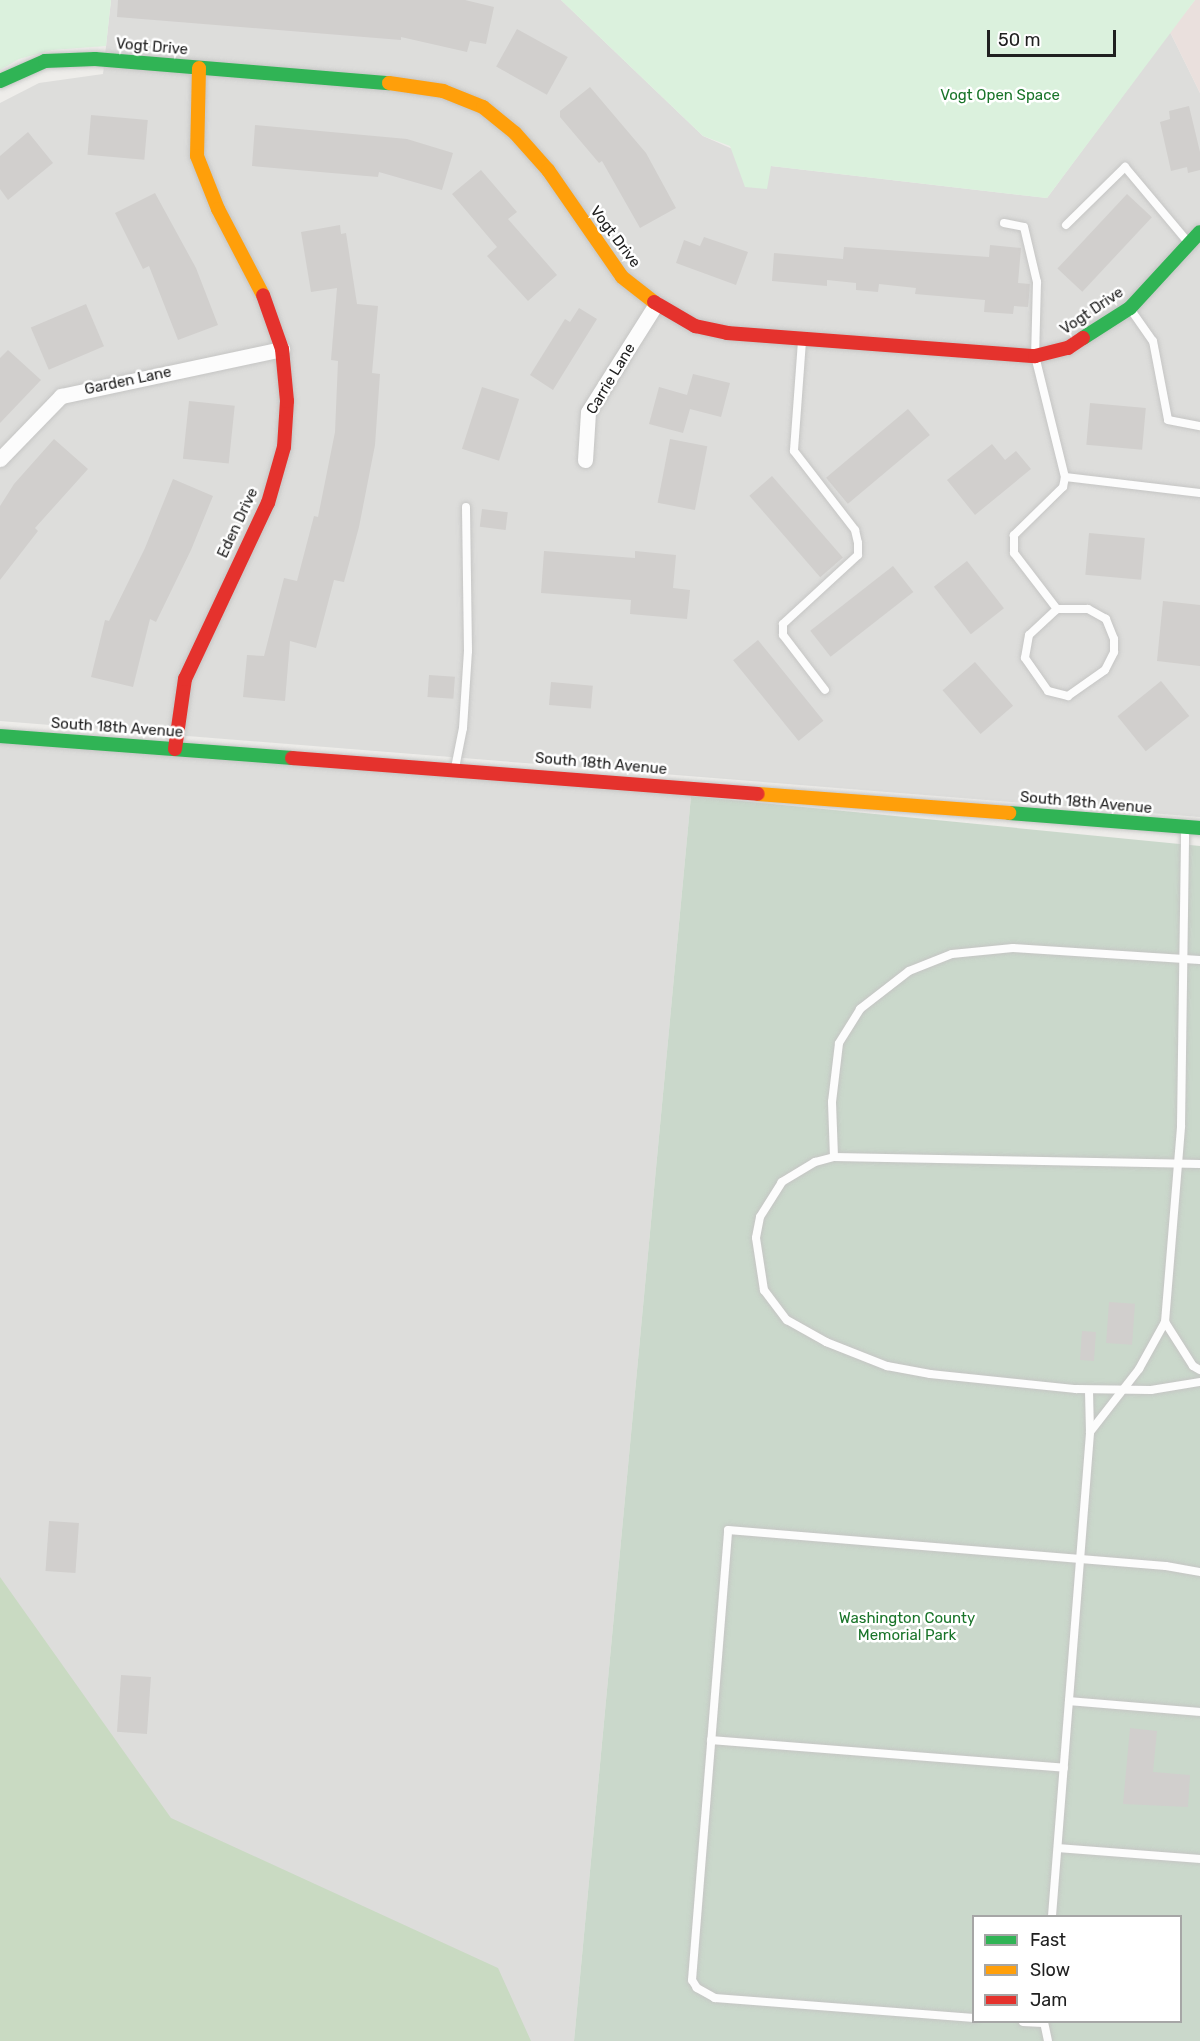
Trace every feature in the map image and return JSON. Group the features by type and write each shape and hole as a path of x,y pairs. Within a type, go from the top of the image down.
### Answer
{"street":[{"name":"Vogt Drive","path":"0,81 45,61 95,59 398,84 443,91 483,107 515,133 548,170 622,277 656,304 695,326 717,331 1035,356 1068,348 1130,308 1188,242 1200,232"},
{"name":"Eden Drive","path":"175,749 185,679 268,502 284,447 286,401 282,349 268,304 218,209 197,156 195,124 200,68"},
{"name":"Carrie Lane","path":"585,460 588,412 656,304"},
{"name":"Garden Lane","path":"0,459 61,396 282,349"},
{"name":"South 18th Avenue","path":"0,736 455,768 1200,828"}],"lane":[{"path":"1066,225 1125,167 1188,242"},
{"path":"1004,223 1024,227 1037,282 1035,356 1065,477 1063,488 1017,528 1012,543 1014,553 1057,609"},
{"path":"1130,308 1153,341 1168,420 1200,426"},
{"path":"802,339 794,451 855,530 858,543 858,555 783,624 783,635 825,690"},
{"path":"1065,477 1200,493"},
{"path":"455,768 463,728 468,651 466,507"},
{"path":"1057,609 1088,609 1106,619 1114,639 1110,664 1074,696 1048,691 1025,658 1029,635 1057,609"},
{"path":"1090,1432 1152,1350 1165,1322 1178,1165 1185,827"},
{"path":"834,1157 832,1102 839,1043 860,1009 909,970 952,954 1013,948 1200,960"},
{"path":"1200,1164 834,1157 815,1162 782,1182 760,1217 756,1238 759,1273 764,1290 787,1320 826,1342 907,1370 1089,1390 1122,1391 1200,1382"},
{"path":"1165,1322 1193,1366 1200,1370"},
{"path":"1052,1915 1090,1432 1089,1390"},
{"path":"972,2018 715,1998 697,1988 692,1980 728,1530 1081,1558 1200,1572"},
{"path":"1069,1701 1200,1712"},
{"path":"711,1740 1064,1768"},
{"path":"1058,1848 1200,1859"},
{"path":"1043,2023 1048,2041"}],"shaded area":[{"path":"111,0 561,0 703,136 771,166 1047,198 1170,32 1200,93 1200,817 0,721 0,103 39,83 103,74"},
{"path":"1195,0 1200,0 1200,93 1170,32"},
{"path":"0,742 691,796 574,2041 0,2041"}],"green space":[{"path":"0,0 111,0 106,46 52,50 19,59 0,70"},
{"name":"Vogt Open Space","path":"561,0 1195,0 1047,198 771,166 767,189 745,187 730,146 703,136"},
{"name":"Washington County Memorial Park","path":"691,796 1200,846 1200,2041 574,2041"},
{"path":"0,1577 171,1818 498,1968 531,2041 0,2041"}],"building":[{"path":"118,0 465,0 494,7 486,44 470,41 467,52 401,37 401,40 117,17"},
{"path":"517,29 568,57 547,95 496,67"},
{"path":"590,87 646,153 676,208 640,228 602,161 599,163 560,117 560,111"},
{"path":"1189,106 1200,152 1200,170 1188,173 1187,167 1171,171 1160,122 1170,119 1169,111"},
{"path":"91,115 148,120 144,160 88,155"},
{"path":"255,125 407,139 453,153 442,190 379,172 378,177 252,166"},
{"path":"28,132 53,163 8,200 0,189 0,156"},
{"path":"481,170 517,212 508,219 557,275 528,301 487,256 497,247 452,194"},
{"path":"155,193 196,268 218,325 178,340 149,266 143,269 115,213"},
{"path":"1127,194 1152,217 1082,292 1057,269"},
{"path":"340,225 341,234 346,233 357,304 378,306 372,373 380,374 375,445 359,527 344,582 334,580 316,648 290,641 285,701 243,697 247,655 264,656 284,578 297,581 314,516 318,517 335,432 338,361 331,360 337,288 311,292 301,232"},
{"path":"704,237 748,252 736,285 676,263 684,240 700,246"},
{"path":"990,245 1021,248 1018,283 1030,284 1028,307 1014,306 1013,314 984,312 985,300 915,294 916,288 879,284 878,292 856,290 856,283 827,280 827,286 772,281 774,253 843,259 844,247 989,257"},
{"path":"86,304 104,346 49,370 31,327"},
{"path":"579,308 597,319 553,390 530,375 565,319 570,322"},
{"path":"8,350 41,380 0,423 0,358"},
{"path":"693,374 730,383 721,417 690,409 683,433 649,424 659,387 687,395"},
{"path":"482,387 519,399 499,461 462,449"},
{"path":"189,401 235,406 229,463 183,459"},
{"path":"1090,403 1146,408 1142,450 1086,445"},
{"path":"908,409 930,435 848,504 826,478"},
{"path":"54,439 88,469 35,528 38,531 0,580 0,506 14,484"},
{"path":"670,439 707,446 695,510 658,503"},
{"path":"992,444 1005,460 1016,451 1031,469 975,515 947,480"},
{"path":"772,476 843,558 820,577 749,496"},
{"path":"173,479 213,496 191,550 156,622 150,619 133,687 91,677 105,620 109,621 145,548"},
{"path":"482,509 508,512 506,530 480,527"},
{"path":"1089,533 1145,538 1141,580 1085,575"},
{"path":"544,551 635,558 635,551 676,555 673,588 690,590 687,619 630,614 631,600 541,593"},
{"path":"967,561 1004,608 971,634 934,587"},
{"path":"893,566 913,592 831,657 810,631"},
{"path":"1163,601 1200,605 1200,666 1157,661"},
{"path":"758,640 823,721 799,741 733,660"},
{"path":"975,662 1013,706 981,734 943,690"},
{"path":"429,675 455,677 453,699 427,697"},
{"path":"1161,681 1189,716 1146,751 1117,716"},
{"path":"551,682 593,686 591,709 549,705"},
{"path":"1109,1302 1135,1304 1132,1345 1106,1343"},
{"path":"1082,1331 1096,1332 1094,1361 1080,1360"},
{"path":"49,1521 79,1523 75,1573 46,1571"},
{"path":"121,1675 151,1677 147,1734 117,1732"},
{"path":"1130,1728 1157,1731 1153,1772 1190,1775 1188,1807 1123,1804"}],"traffic: fast":[{"path":"0,81 45,61 95,59 389,83"},
{"path":"1083,338 1130,308 1200,232"},
{"path":"0,736 292,758"},
{"path":"1009,813 1200,828"}],"traffic: slow":[{"path":"199,68 197,156 218,209 263,295"},
{"path":"389,83 443,91 483,107 515,133 548,170 622,277 654,302"},
{"path":"758,794 1009,813"}],"traffic: jam":[{"path":"175,749 185,679 268,503 284,447 287,401 282,349 263,295"},
{"path":"654,302 695,326 727,333 1035,356 1068,348 1083,338"},
{"path":"292,758 758,794"}]}
